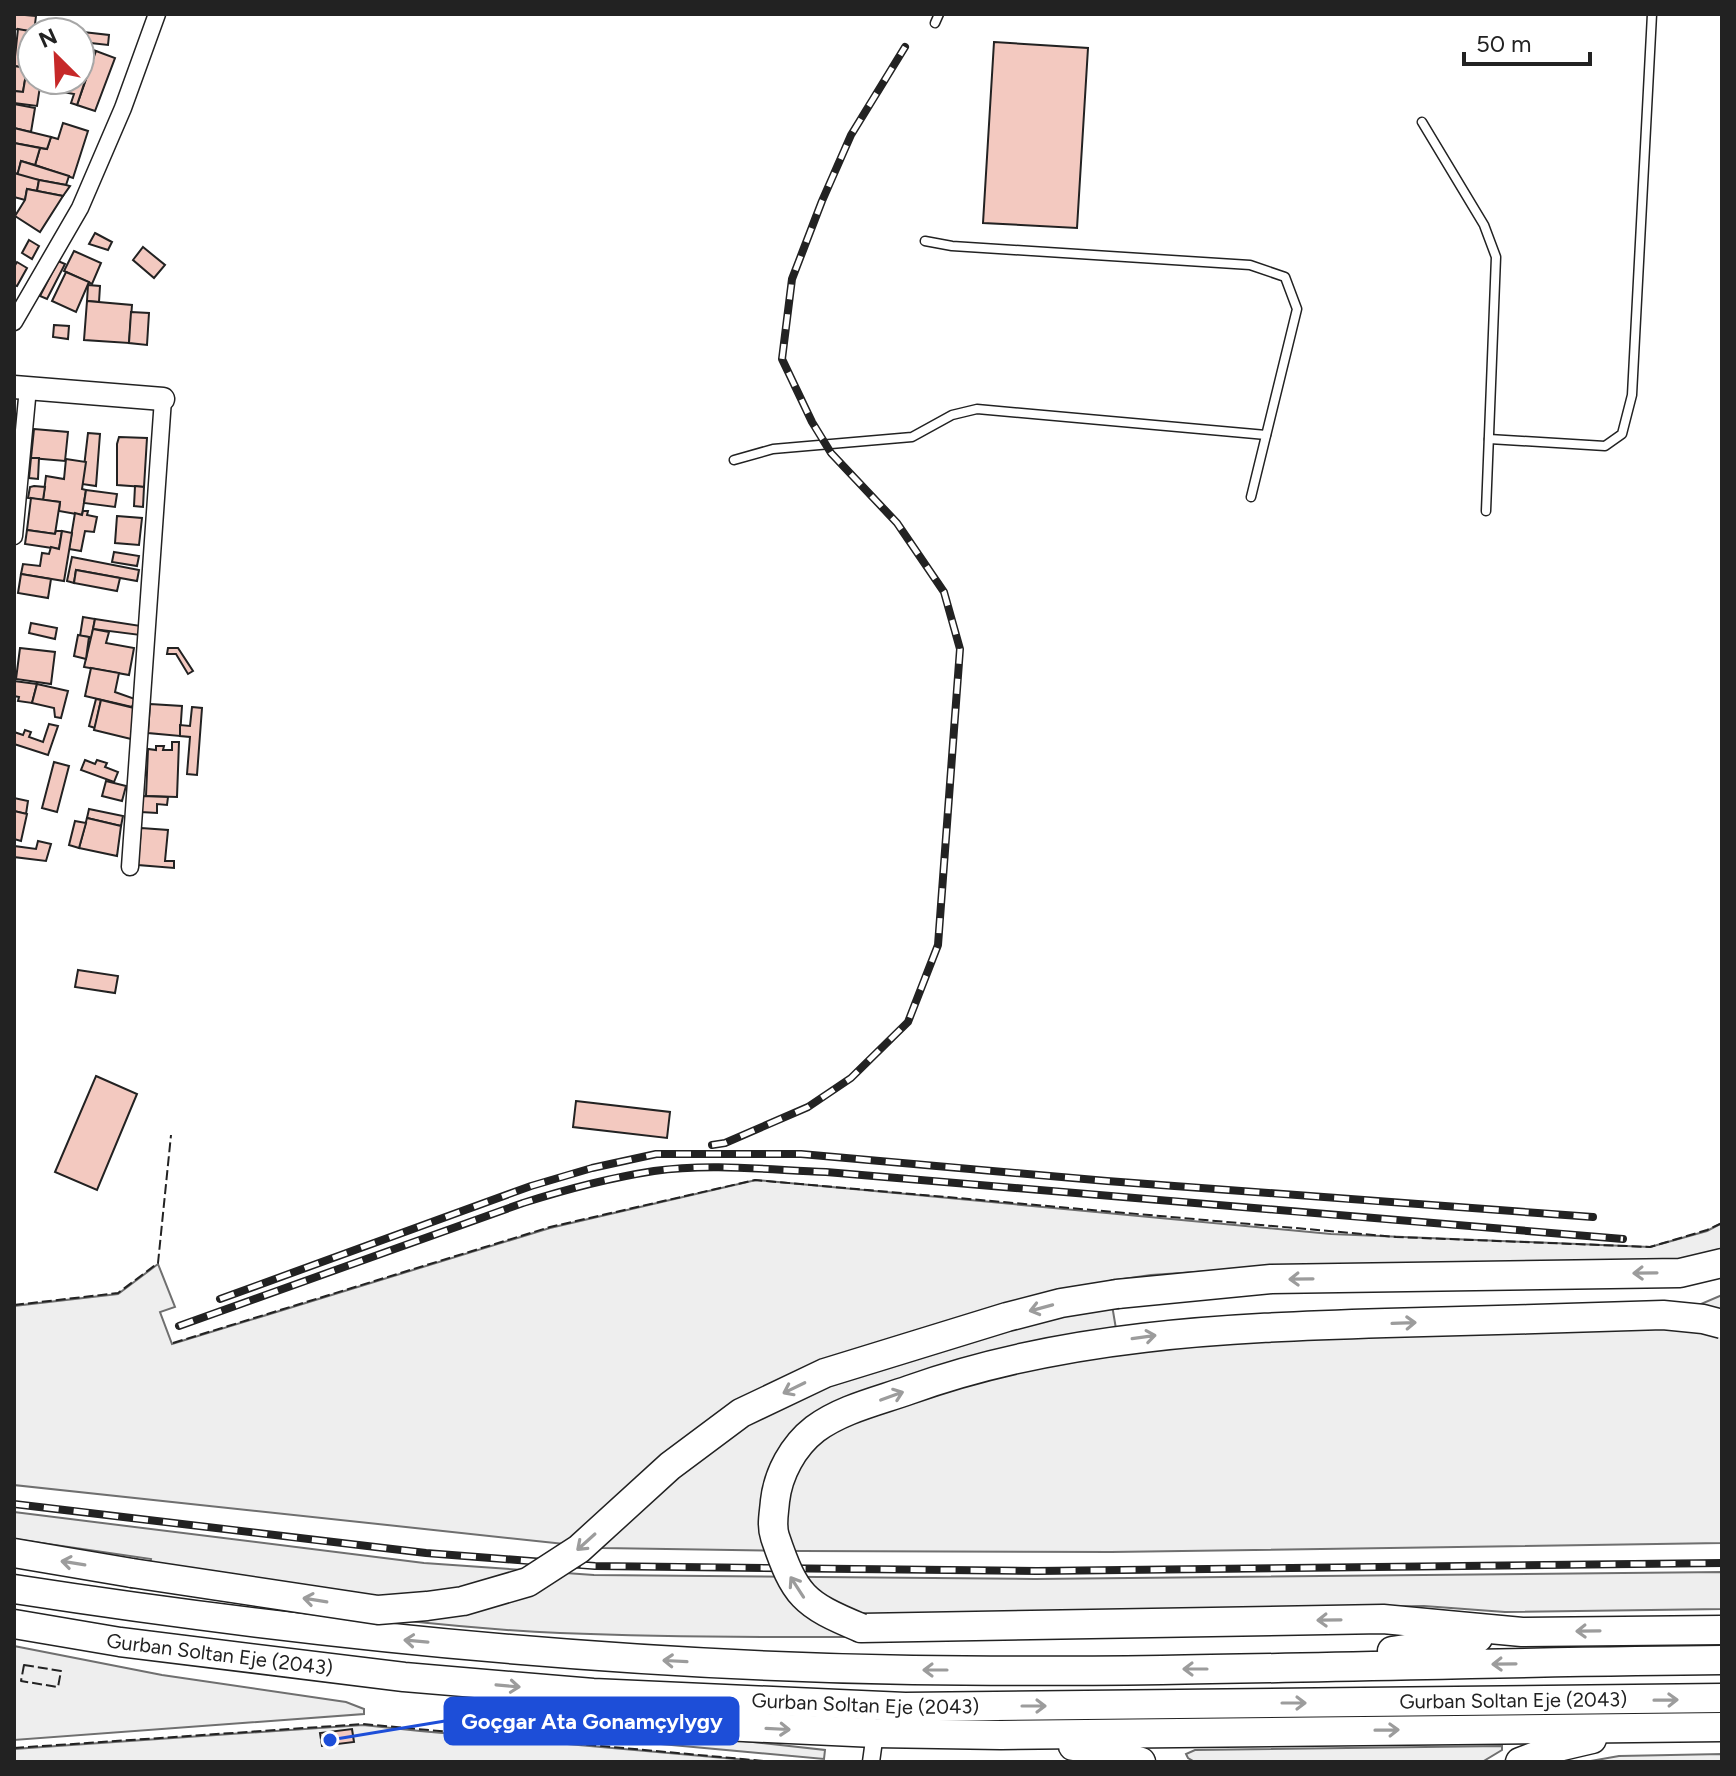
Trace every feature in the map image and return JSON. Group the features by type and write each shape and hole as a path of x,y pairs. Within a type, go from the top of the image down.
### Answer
{"highway":[{"path":"14,1553 378,1610 463,1601 528,1582 579,1549 670,1466 741,1413 825,1373 993,1320 1061,1303 1117,1294 1271,1279 1680,1273 1722,1263"},
{"path":"1722,1324 1663,1315 1263,1327 1184,1332 1106,1342 987,1366 845,1412 814,1430 790,1455 776,1487 772,1527 786,1569 802,1596 827,1614 861,1628 1383,1619 1522,1632 1722,1630"},
{"name":"Gurban Soltan Eje (2043)","path":"14,1589 129,1607 406,1640 599,1657 914,1670 1273,1668 1722,1660"},
{"name":"Gurban Soltan Eje (2043)","path":"14,1624 120,1642 404,1677 593,1693 905,1707 1722,1698"},
{"path":"1273,1668 1522,1632"},
{"path":"593,1693 702,1725 875,1733 1001,1735 1722,1727"},
{"path":"1520,1762 1562,1746 1636,1728"},
{"path":"1001,1735 1102,1750 1141,1762"}],"street":[{"path":"14,322 80,208 123,108 157,14"},
{"path":"14,536 21,388 163,399 130,867"},
{"path":"871,1762 875,1733"}],"lane":[{"path":"1489,439 1605,446 1622,434 1632,395 1652,14"},
{"path":"1422,122 1484,225 1496,257 1486,511"},
{"path":"925,241 952,246 1250,265 1285,277 1297,309 1251,497"},
{"path":"734,460 773,449 912,437 952,415 977,409 1266,435"}],"shaded area":[{"path":"756,1180 1331,1234 1650,1247 1707,1231 1722,1223 1722,1250 1677,1260 1255,1268 1108,1281 1119,1347 1659,1322 1722,1295 1722,1543 1111,1552 602,1548 14,1485 14,1306 118,1294 158,1264 175,1307 160,1312 172,1344 550,1228"},
{"path":"14,1512 424,1563 594,1575 1035,1579 1722,1572 1722,1609 1505,1612 1424,1606 1111,1610 1110,1636 835,1637 560,1633 352,1615 145,1588 151,1559 14,1539"},
{"path":"14,1646 162,1675 346,1702 364,1709 364,1714 14,1740"},
{"path":"543,1719 825,1750 824,1759 542,1733"},
{"path":"363,1725 771,1762 14,1762 14,1749"},
{"path":"1502,1746 1502,1750 1482,1762 1195,1762 1186,1754 1195,1750"},
{"path":"1722,1754 1722,1762 1585,1762 1619,1756"}],"building":[{"path":"14,14 36,16 16,16 14,29"},
{"path":"96,34 109,35 108,45 96,44"},
{"path":"994,42 1088,48 1077,228 983,223"},
{"path":"96,51 115,58 95,111 77,105 80,96 96,96"},
{"path":"14,66 16,91 14,91"},
{"path":"14,91 16,96 39,96 37,106 14,103"},
{"path":"73,96 80,96 77,105 71,103"},
{"path":"14,104 35,108 31,132 14,128"},
{"path":"63,123 88,131 73,178 35,165 40,148 47,149 51,137 58,139"},
{"path":"14,128 51,137 47,149 14,143"},
{"path":"14,143 40,148 35,165 21,161 18,174 14,173"},
{"path":"21,161 69,176 66,185 17,176"},
{"path":"14,173 39,180 37,191 27,189 25,200 14,197"},
{"path":"39,180 70,186 63,196 37,191"},
{"path":"27,189 63,196 40,232 15,216 25,200"},
{"path":"95,233 112,242 108,250 89,244"},
{"path":"29,240 39,246 32,259 22,253"},
{"path":"143,247 165,265 154,278 133,260"},
{"path":"74,251 101,263 92,284 64,271"},
{"path":"58,261 65,264 47,299 40,296"},
{"path":"17,262 27,268 17,286 14,285 14,267"},
{"path":"66,272 89,282 76,312 52,301"},
{"path":"88,285 100,286 99,302 87,301"},
{"path":"87,301 132,305 129,343 84,340"},
{"path":"131,312 149,313 147,345 129,343"},
{"path":"54,325 69,326 68,339 53,337"},
{"path":"34,429 68,432 65,461 31,458"},
{"path":"88,433 100,434 96,486 82,484"},
{"path":"119,437 147,438 144,487 117,485"},
{"path":"31,458 39,458 38,479 29,478"},
{"path":"66,459 86,462 82,515 59,511 60,502 43,500 46,476 64,479"},
{"path":"135,486 144,487 143,507 134,506"},
{"path":"30,487 45,487 43,500 28,498"},
{"path":"86,490 117,494 115,507 84,503"},
{"path":"31,498 60,502 55,534 27,530"},
{"path":"83,511 97,517 94,532 85,531 81,551 69,549 75,513 82,515"},
{"path":"117,516 142,518 139,545 115,543"},
{"path":"27,530 55,534 62,531 59,549 25,544"},
{"path":"62,531 72,533 64,581 21,574 23,564 40,566 42,553 49,554 51,547 59,549"},
{"path":"114,552 139,556 137,566 112,562"},
{"path":"72,557 139,570 137,581 76,570 74,583 67,581"},
{"path":"76,570 120,578 117,591 74,583"},
{"path":"21,574 51,579 48,598 18,593"},
{"path":"83,617 95,619 91,640 80,636"},
{"path":"95,619 141,626 140,635 93,629"},
{"path":"31,623 57,628 55,639 29,633"},
{"path":"93,629 109,632 106,643 134,648 129,675 84,667"},
{"path":"78,635 89,637 86,659 74,656"},
{"path":"20,648 55,652 51,684 16,679"},
{"path":"168,648 178,648 193,671 188,674 176,654 167,654"},
{"path":"91,668 119,673 115,692 135,699 132,707 85,696"},
{"path":"14,681 37,684 32,703 18,701 19,697 14,696"},
{"path":"37,684 68,691 61,718 55,717 54,708 32,703"},
{"path":"96,699 101,700 95,728 89,726"},
{"path":"101,700 134,708 131,739 94,730"},
{"path":"150,704 182,706 180,736 148,733"},
{"path":"192,707 202,708 197,775 187,774 190,737 180,736 180,725 190,726"},
{"path":"49,724 58,726 48,755 14,744 14,732 23,735 25,730 31,732 29,737 43,742"},
{"path":"172,742 179,742 177,797 146,796 148,749 156,750 156,746 164,746 163,750 172,750"},
{"path":"85,760 95,764 97,760 107,763 105,767 118,772 114,782 81,770"},
{"path":"54,762 69,766 57,812 42,808"},
{"path":"106,781 126,786 122,801 102,796"},
{"path":"142,796 168,797 167,805 157,804 157,813 141,812"},
{"path":"14,798 28,801 26,814 14,811"},
{"path":"89,809 123,816 121,826 87,818"},
{"path":"14,811 27,814 21,841 14,839"},
{"path":"87,818 121,826 117,856 79,848"},
{"path":"75,821 86,823 79,848 69,845"},
{"path":"141,828 168,830 165,861 174,861 174,868 138,865"},
{"path":"38,841 51,844 46,861 14,857 14,846 36,849"},
{"path":"78,970 118,976 115,993 75,987"},
{"path":"96,1076 137,1094 97,1190 55,1172"},
{"path":"576,1101 670,1112 667,1138 573,1127"},
{"path":"352,1729 354,1742 322,1746 320,1733"}],"railway":[{"path":"712,1145 725,1143 808,1107 851,1078 908,1022 938,945 960,649 944,592 897,523 831,453 812,422 782,359 792,279 822,201 851,135 905,47"},
{"path":"220,1299 531,1186 656,1154 801,1154 1107,1181 1593,1217"},
{"path":"179,1326 523,1203 604,1181 675,1169 826,1172 1623,1239"},
{"path":"14,1504 426,1553 595,1566 1037,1571 1722,1563"}],"fence":[{"path":"14,1305 118,1293 158,1263 171,1135"},
{"path":"173,1343 550,1227 755,1180 1396,1237 1650,1247 1722,1223"},
{"path":"24,1665 61,1671 58,1687 21,1681 24,1665"},
{"path":"14,1748 363,1724 775,1762"}],"place":[{"name":"Goçgar Ata Gonamçylygy","path":"330,1740"}]}
